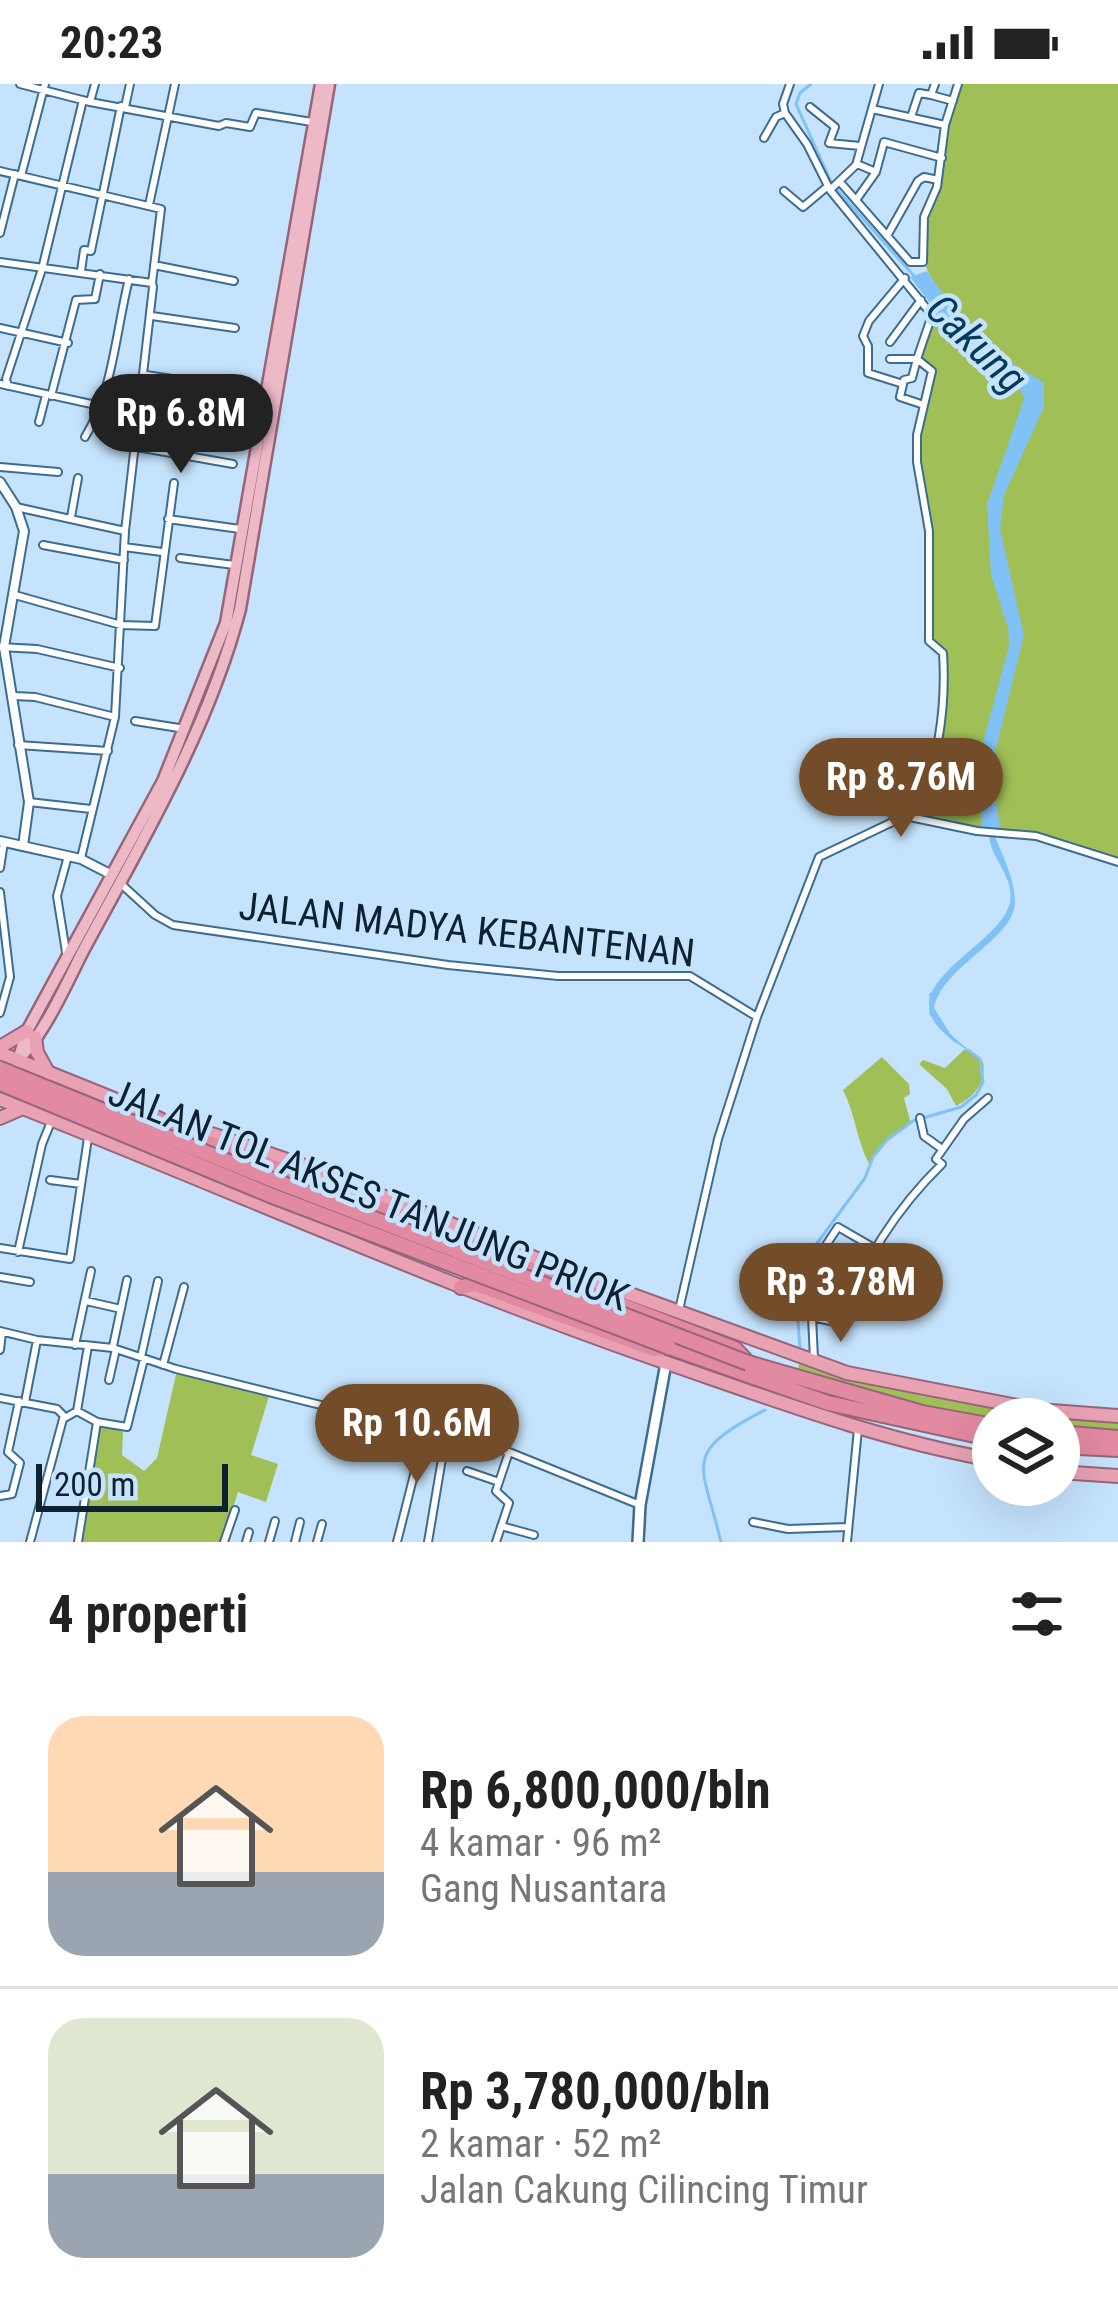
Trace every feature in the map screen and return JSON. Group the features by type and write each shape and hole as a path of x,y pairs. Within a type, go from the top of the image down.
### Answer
{"highway":[{"path":"0,1050 31,1034 52,1075"},
{"path":"0,1050 142,1111 328,1174 813,1362 878,1381 1025,1408 1118,1416"},
{"name":"JALAN TOL AKSES TANJUNG PRIOK","path":"0,1069 272,1180 748,1363 901,1408 972,1422"},
{"path":"38,1113 36,1104 52,1075"},
{"path":"0,1117 8,1097 546,1322 668,1355"},
{"name":"JALAN TOL AKSES TANJUNG PRIOK","path":"8,1097 270,1195 668,1355 828,1403 972,1434"},
{"path":"142,1111 157,1121 735,1349 748,1363"},
{"path":"461,1287 470,1284 489,1289 654,1349 785,1406 858,1429 972,1455"},
{"path":"1080,1435 1118,1438"},
{"path":"1080,1447 1118,1449"},
{"path":"1080,1473 1118,1476"}],"main road":[{"path":"8,1097 20,1059 68,956 116,879 163,781 226,623 312,122 325,84"},
{"path":"31,1034 190,743 235,629 325,84"},
{"path":"638,1542 640,1505 668,1355"}],"street":[{"path":"20,84 219,126 250,127 256,112 312,122"},
{"path":"95,84 4,385 232,435"},
{"path":"80,272 84,250 92,251 130,84"},
{"path":"149,206 175,84"},
{"path":"790,84 785,113 834,186 890,249 911,263 923,261 924,217 938,180 945,125 958,84"},
{"path":"784,191 802,207 856,164 879,84"},
{"path":"932,95 935,84"},
{"path":"0,233 44,86"},
{"path":"911,118 919,93 953,101"},
{"path":"810,106 835,127 829,143 860,146"},
{"path":"872,109 945,125"},
{"path":"764,138 776,117 785,113"},
{"path":"856,200 876,172 884,142 941,158"},
{"path":"856,164 876,172"},
{"path":"0,171 163,212 125,531 115,717 81,859"},
{"path":"887,236 918,181 924,177 938,180"},
{"path":"834,186 856,200 887,236 904,278 932,315 901,398 923,405"},
{"path":"0,262 152,285"},
{"path":"154,265 234,281"},
{"path":"39,422 68,343 76,300 95,299 100,274"},
{"path":"903,384 868,373 868,346 863,336 904,278"},
{"path":"86,437 98,408 129,279"},
{"path":"890,342 921,300"},
{"path":"152,316 235,328"},
{"path":"0,328 68,343"},
{"path":"678,1313 718,1139 757,1017 819,857 907,816 930,777 945,672 944,652 929,641 929,531 917,462 932,371 917,359 890,359"},
{"path":"146,375 231,389 231,416"},
{"path":"136,447 233,464"},
{"path":"0,467 58,472"},
{"path":"71,518 78,478"},
{"path":"0,482 23,522 25,539 2,647 29,802 23,846"},
{"path":"15,596 121,625 155,626 174,484"},
{"path":"16,507 125,531"},
{"path":"169,519 240,529"},
{"path":"43,545 124,560"},
{"path":"124,547 163,552"},
{"path":"180,558 234,565"},
{"path":"2,647 120,668"},
{"path":"14,696 115,717"},
{"path":"135,721 185,730"},
{"path":"18,745 108,751"},
{"path":"29,802 92,809"},
{"path":"907,816 980,831 1036,836 1118,862"},
{"path":"0,868 2,842"},
{"name":"JALAN MADYA KEBANTENAN","path":"2,842 81,859 116,879 173,925 558,976 690,976 757,1017"},
{"path":"68,856 57,896 68,956"},
{"path":"0,892 10,967 0,1012"},
{"path":"0,967 10,967"},
{"path":"0,1117 8,1097"},
{"path":"877,1250 838,1227 800,1293 802,1311 812,1318 844,1324 859,1280 877,1250 941,1164 936,1159 942,1149 964,1119 988,1098"},
{"path":"920,1118 924,1136 942,1149"},
{"path":"18,1252 52,1119"},
{"path":"0,1248 70,1259 88,1134"},
{"path":"50,1180 81,1184"},
{"path":"75,1345 91,1271"},
{"path":"0,1277 30,1282"},
{"path":"109,1381 128,1280"},
{"path":"76,1411 97,1422 128,1427 158,1280"},
{"path":"164,1365 184,1287"},
{"path":"86,1300 121,1309"},
{"path":"812,1318 813,1362"},
{"path":"0,1350 1,1332 115,1348 164,1365 508,1452 640,1505"},
{"path":"0,1496 13,1491 20,1463 8,1452 37,1340"},
{"path":"63,1419 76,1411 88,1346"},
{"path":"0,1398 60,1409 63,1419 30,1542"},
{"path":"78,1542 97,1422"},
{"path":"847,1542 858,1429"},
{"path":"397,1542 425,1431"},
{"path":"428,1542 446,1436"},
{"path":"496,1542 509,1501 497,1494 508,1452"},
{"path":"467,1471 499,1482"},
{"path":"224,1542 235,1510"},
{"path":"269,1542 274,1521"},
{"path":"295,1542 300,1522"},
{"path":"753,1522 788,1528 847,1527"},
{"path":"317,1542 322,1525"},
{"path":"501,1526 534,1535"},
{"path":"246,1542 249,1532"}],"green space":[{"path":"958,84 1118,84 1118,862 1036,836 977,831 907,816 932,757 942,697 943,653 929,641 929,532 917,435 932,371 917,359 925,327 954,307 928,272 923,239"},
{"path":"965,1049 983,1062 983,1077 973,1094 956,1106 947,1089 919,1064 923,1060 945,1068"},
{"path":"882,1057 909,1084 910,1094 904,1098 911,1124 881,1145 869,1164 843,1090"},
{"path":"800,1358 886,1382 995,1398 972,1398 972,1420 797,1374"},
{"path":"177,1370 270,1393 251,1455 278,1464 266,1502 238,1492 222,1542 77,1542 93,1421 123,1432 122,1455 144,1471 157,1458"},
{"path":"1080,1410 1118,1416 1118,1438 1080,1435"}],"water":[{"path":"927,271 975,340 1044,383 1044,407 1004,495 1000,529 1024,635 991,769 1001,833 995,837 1015,902 1003,929 950,979 934,1008 951,1035 971,1052 941,1030 930,1010 933,991 946,973 1001,921 1010,902 1009,884 989,832 982,831 978,761 1009,646 991,575 987,504 1024,399 1021,391 964,347 910,277"}],"waterway":[{"name":"Cakung","path":"811,84 796,104 832,184 915,277"},
{"name":"Cakung","path":"931,994 931,1014 955,1041"},
{"name":"Cakung","path":"800,1350 796,1292 801,1270 887,1140 913,1121 961,1107 976,1095 983,1082 980,1059 968,1050"},
{"name":"Cakung","path":"721,1542 704,1462 720,1438 765,1410"}]}
